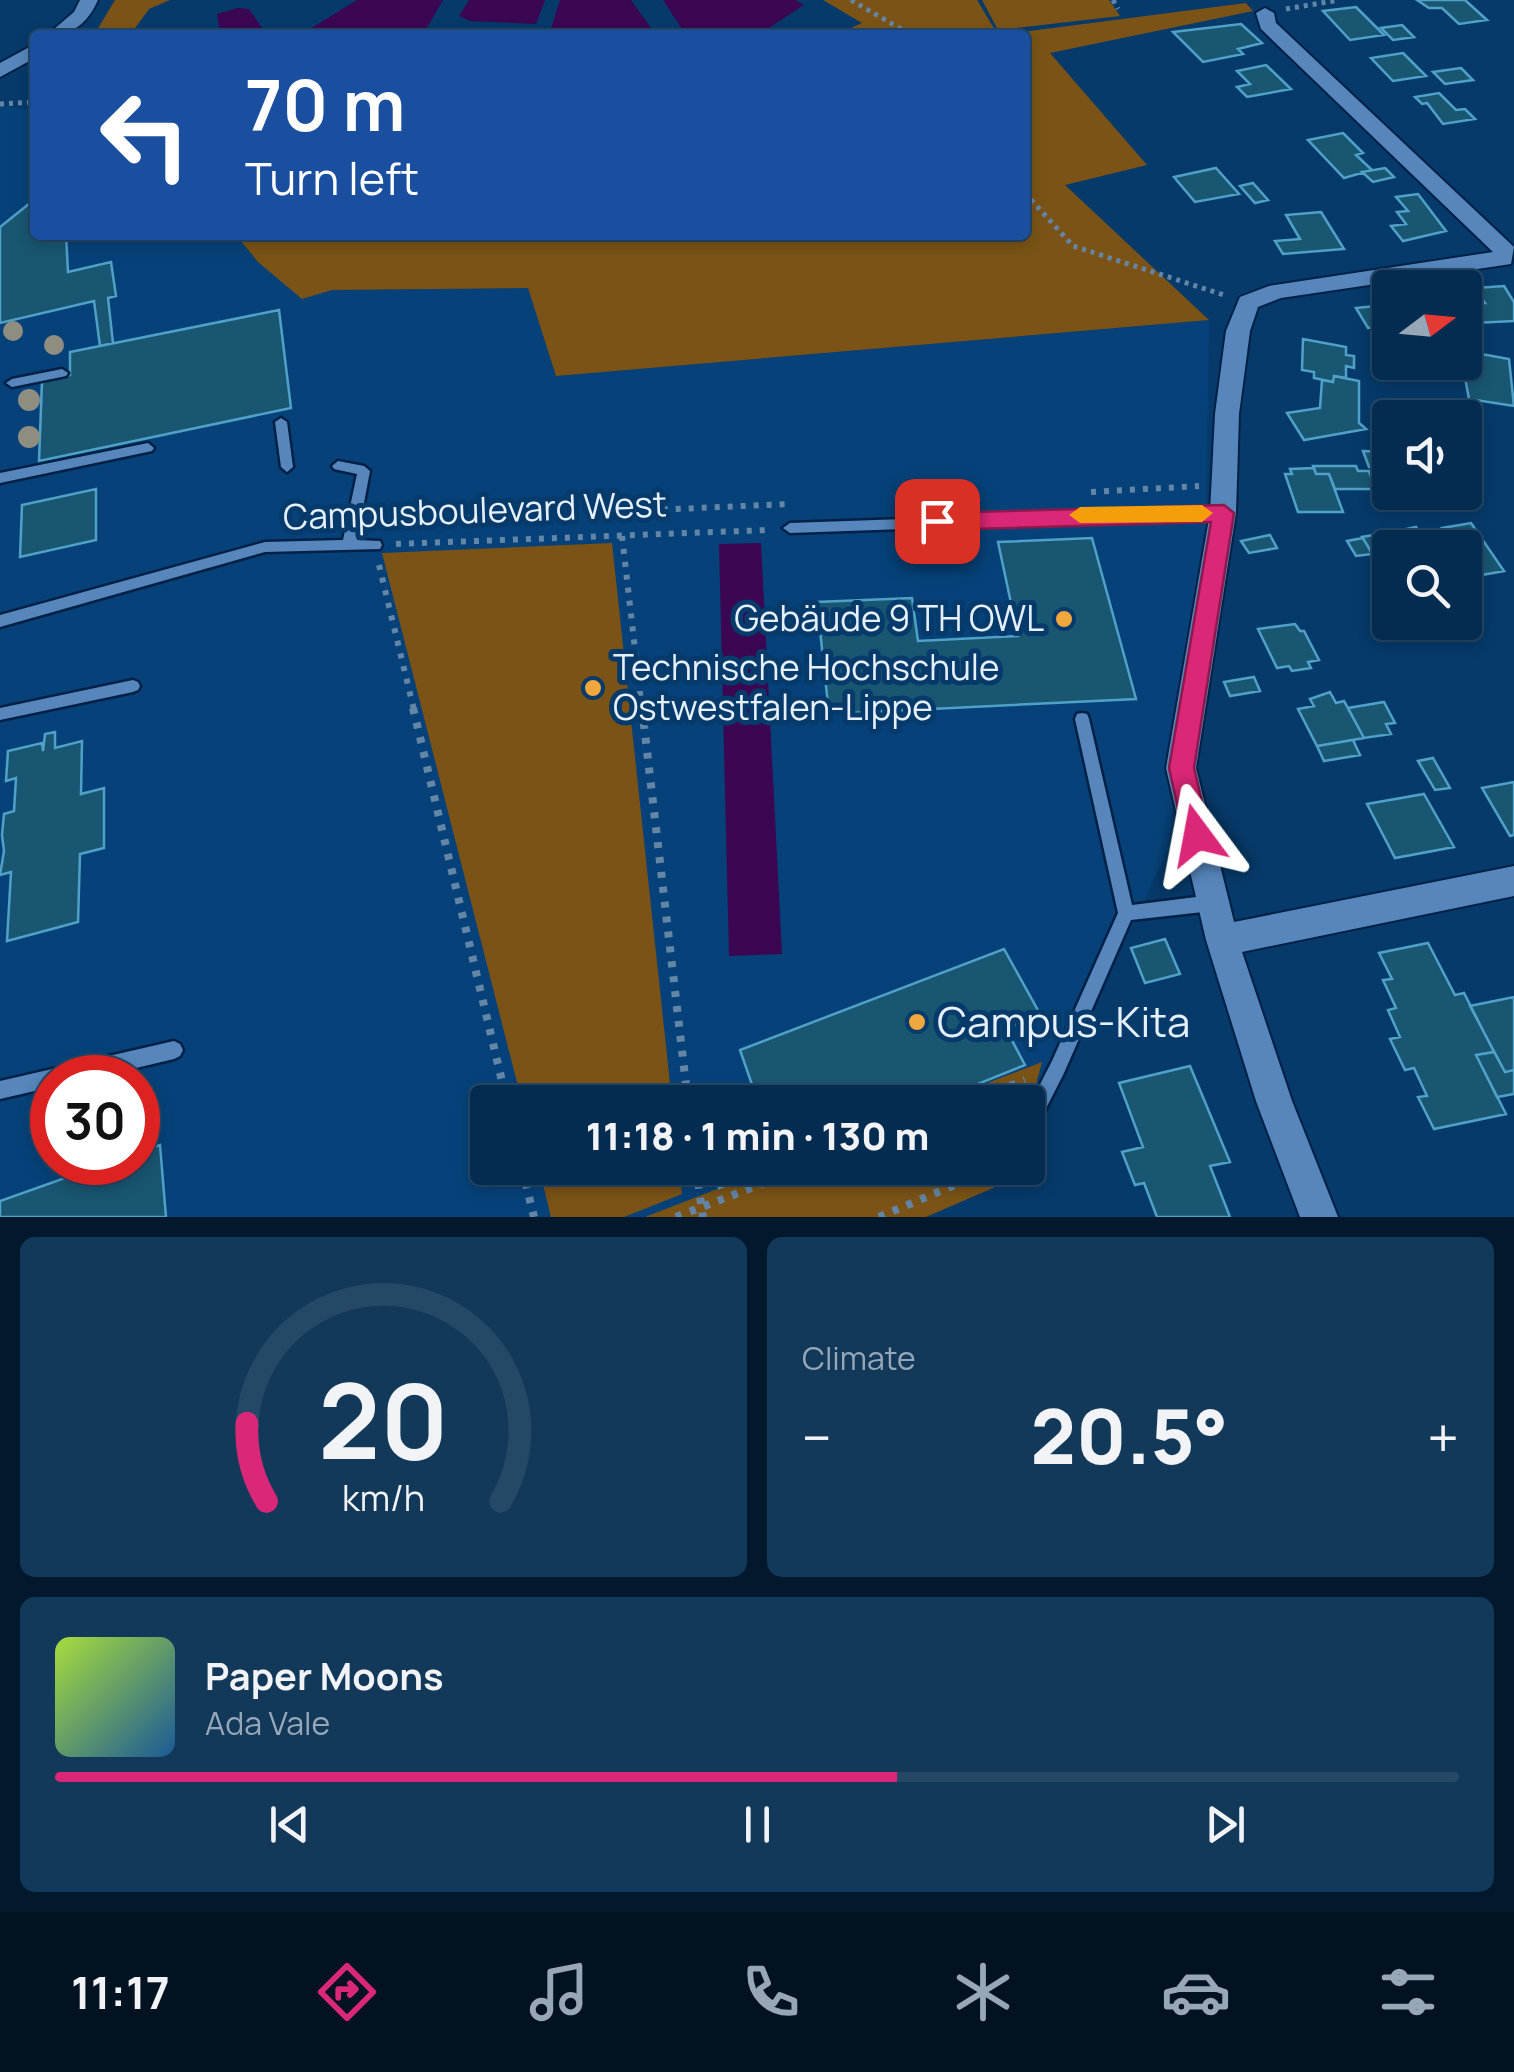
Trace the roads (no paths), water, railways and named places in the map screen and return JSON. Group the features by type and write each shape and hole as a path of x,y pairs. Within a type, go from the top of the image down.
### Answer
{"street":[{"path":"61,30 85,7"},
{"path":"1265,12 1267,26 1512,256"},
{"path":"0,71 30,58"},
{"path":"0,85 30,60"},
{"path":"1319,1217 1274,1101 1222,940 1182,768 1224,513 1227,414 1238,331 1248,302 1278,290 1512,256"},
{"path":"1222,940 1514,881"}],"lane":[{"path":"12,383 62,373"},
{"path":"281,422 286,466"},
{"path":"0,478 148,448"},
{"path":"338,466 371,472 349,545"},
{"path":"790,528 1224,513"},
{"name":"Campusboulevard West","path":"0,621 265,548 375,545"},
{"path":"0,714 133,686"},
{"path":"1045,1093 1126,914 1082,718"},
{"path":"1126,914 1212,903"},
{"path":"156,1055 174,1050"},
{"path":"0,1090 30,1083"}],"place":[{"name":"Gebäude 9 TH OWL","path":"1064,619"},
{"name":"Technische Hochschule Ostwestfalen-Lippe","path":"593,688"},
{"name":"Campus-Kita","path":"917,1022"}]}
